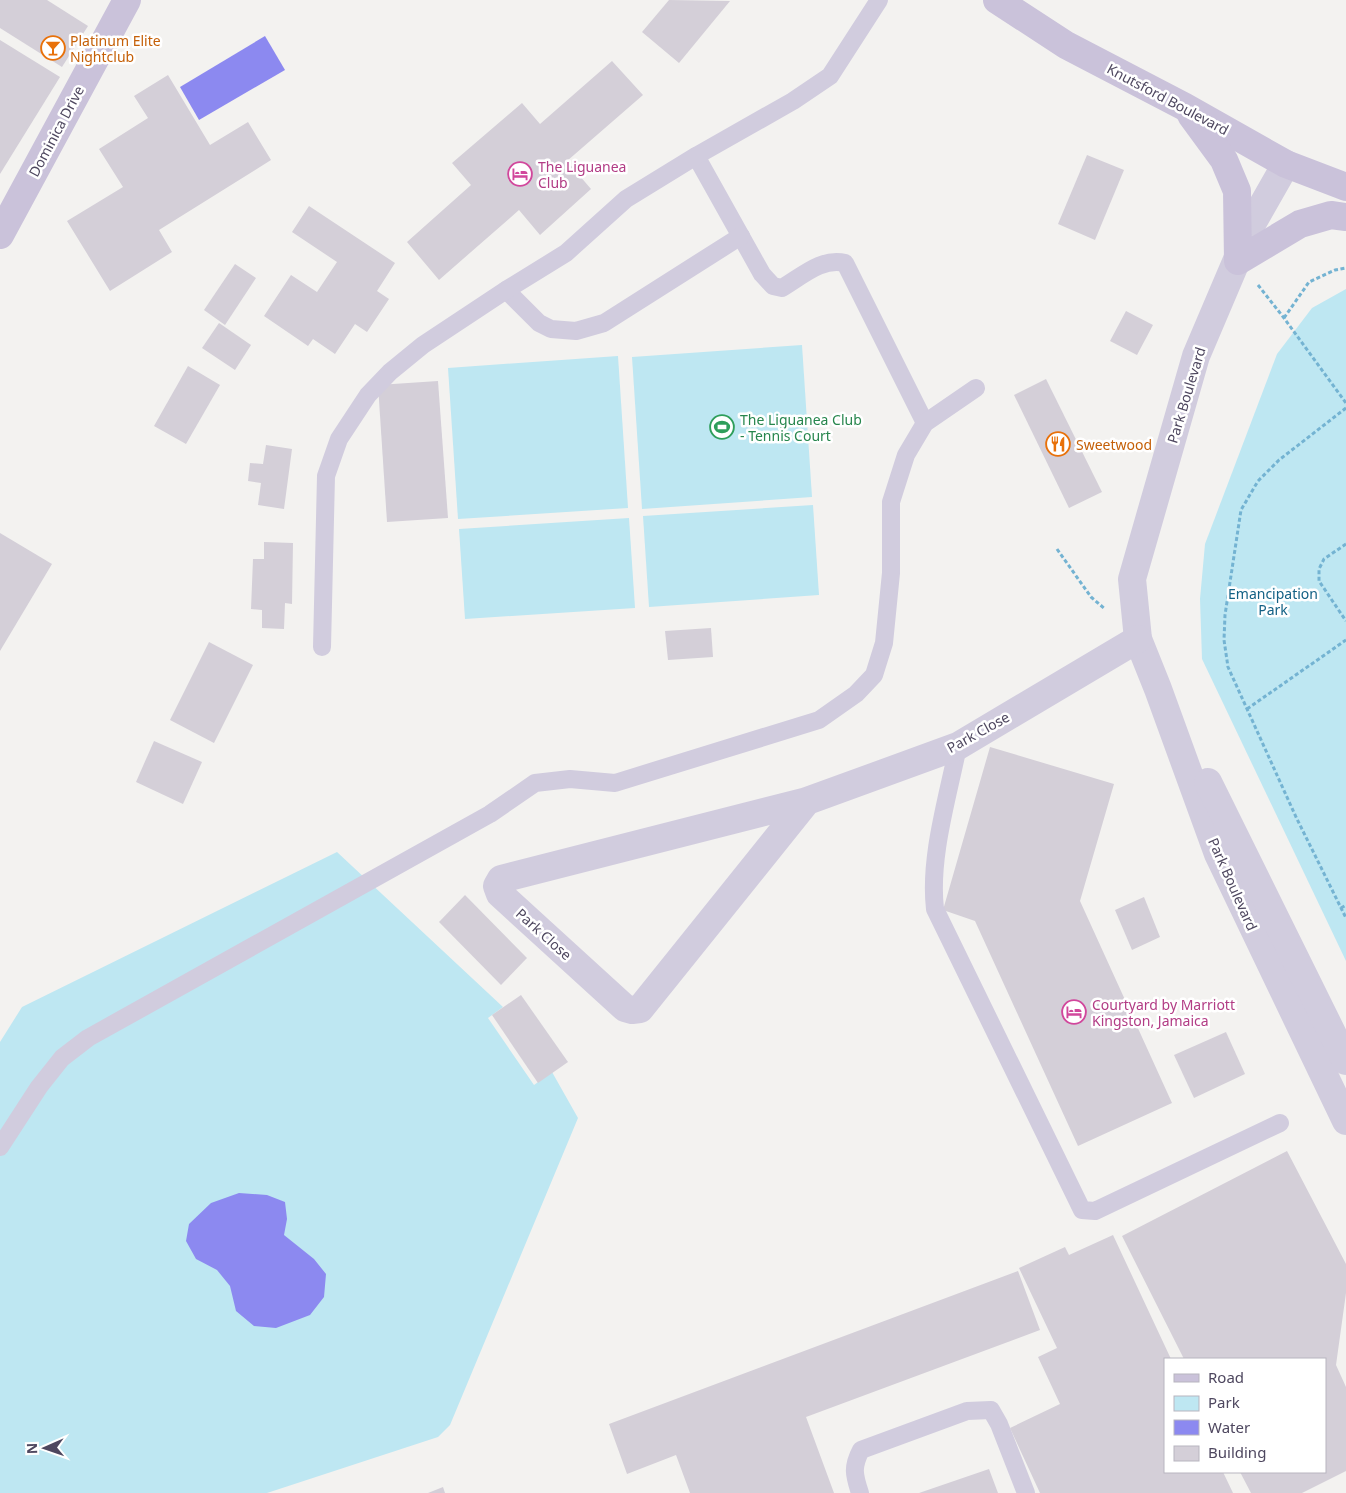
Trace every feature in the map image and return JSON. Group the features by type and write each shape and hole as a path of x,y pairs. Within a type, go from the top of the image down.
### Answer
{"main road":[{"name":"Dominica Drive","path":"0,235 126,0"},
{"name":"Knutsford Boulevard","path":"997,0 1066,45 1185,107 1286,164 1346,187"},
{"path":"1185,107 1224,160 1237,191 1238,261"},
{"path":"1238,261 1300,224 1331,215 1346,217"}],"street":[{"name":"Park Boulevard","path":"1286,164 1253,222 1196,356 1132,579 1138,639 1218,854 1346,1121"},
{"name":"Park Boulevard","path":"1138,639 1346,1061"},
{"name":"Park Close","path":"807,801 640,1009 632,1010 626,1008 500,894 497,886 501,879 807,801 958,746 1138,639"}],"lane":[{"path":"322,646 326,476 339,439 368,394 390,372 423,345 566,252 626,199 696,156 793,101 830,76 879,0"},
{"path":"696,156 762,274 773,286 782,288 825,263 836,261 845,263 925,423"},
{"path":"506,290 539,323 551,329 576,330 604,323 741,236"},
{"path":"0,1147 62,1058 88,1038 490,814 535,783 570,779 615,783 819,720 856,694 874,675 884,643 891,573 891,502 906,455 925,423 976,388"},
{"path":"958,746 939,845 933,888 935,909 1082,1210 1095,1211 1280,1123"},
{"path":"860,1493 855,1476 855,1462 861,1450 967,1411 992,1410 1026,1493"}],"path":[{"path":"1238,261 1284,318 1346,403"},
{"path":"1284,318 1309,282 1335,270 1346,268"},
{"path":"1346,408 1279,460 1258,481 1241,510 1225,615 1224,640 1228,667 1296,817 1346,918"},
{"path":"1346,544 1324,559 1319,569 1319,581 1346,621"},
{"path":"1057,549 1091,597 1138,639"},
{"path":"1247,709 1346,640"},
{"path":"1341,908 1346,905"}],"green space":[{"name":"Emancipation Park","path":"1346,289 1346,961 1202,659 1200,599 1205,544 1277,354 1312,308"},
{"name":"The Liguanea Club - Tennis Court","path":"802,345 812,497 642,509 632,357"},
{"path":"618,356 628,508 458,519 448,368"},
{"path":"813,505 819,595 649,607 643,516"},
{"path":"629,518 635,608 465,619 459,529"},
{"path":"337,852 503,1007 488,1018 534,1085 552,1072 578,1118 450,1425 438,1437 267,1493 0,1493 0,1042 22,1007"}],"water":[{"path":"265,36 285,70 199,120 180,87"},
{"path":"239,1193 267,1195 285,1202 287,1219 284,1235 314,1259 326,1274 324,1297 310,1315 276,1328 254,1326 236,1311 230,1286 217,1270 196,1259 186,1241 189,1224 211,1203"}],"building":[{"name":"Platinum Elite Nightclub","path":"0,0 47,0 88,26 62,67 0,28"},
{"path":"669,0 730,1 679,63 642,32"},
{"path":"0,40 60,77 0,174"},
{"name":"The Liguanea Club","path":"612,61 643,95 567,161 591,189 540,235 519,210 439,280 407,242 471,185 452,163 522,103 540,124"},
{"path":"168,75 210,145 248,122 271,160 159,230 172,252 110,291 67,221 123,187 99,149 148,118 134,96"},
{"path":"1087,155 1124,170 1095,240 1058,224"},
{"path":"309,206 395,263 377,291 389,299 367,332 355,324 335,354 313,339 308,346 264,316 291,275 317,292 337,262 292,232"},
{"path":"235,264 256,278 225,325 204,310"},
{"path":"1126,311 1153,325 1137,355 1110,341"},
{"path":"219,323 251,345 235,370 202,348"},
{"path":"188,366 220,385 186,444 154,426"},
{"name":"Sweetwood","path":"1046,379 1102,492 1069,508 1014,395"},
{"path":"438,381 448,518 387,522 378,385"},
{"path":"266,445 292,449 284,509 258,505 261,483 248,481 250,463 263,464"},
{"path":"0,533 52,564 0,651"},
{"path":"264,542 293,543 292,604 285,603 284,629 262,628 262,610 251,609 253,559 264,559"},
{"path":"711,628 713,657 668,660 665,631"},
{"path":"209,642 253,665 214,743 170,720"},
{"path":"154,741 202,762 183,804 136,782"},
{"name":"Courtyard by Marriott Kingston, Jamaica","path":"990,747 1114,784 1080,901 1172,1103 1078,1146 975,921 943,910"},
{"path":"465,895 527,958 501,985 439,922"},
{"path":"1144,897 1160,937 1132,950 1115,910"},
{"path":"521,995 568,1062 538,1083 492,1015"},
{"path":"1226,1032 1245,1074 1194,1098 1174,1055"},
{"path":"1287,1151 1346,1264 1346,1293 1336,1365 1346,1387 1346,1471 1302,1493 1251,1493 1241,1473 1326,1473 1326,1358 1183,1358 1122,1236"},
{"path":"1113,1235 1171,1358 1164,1358 1164,1473 1223,1473 1233,1493 1040,1493 1010,1428 1060,1404 1038,1357 1057,1348 1019,1268 1065,1247 1069,1255"},
{"path":"1018,1271 1040,1330 806,1417 834,1493 690,1493 676,1455 627,1474 609,1424"},
{"path":"989,1469 998,1493 919,1493"},
{"path":"443,1487 445,1493 428,1493"}],"place":[{"name":"Platinum Elite Nightclub","path":"53,48"},
{"name":"The Liguanea Club","path":"520,174"},
{"name":"The Liguanea Club - Tennis Court","path":"722,427"},
{"name":"Sweetwood","path":"1058,444"},
{"name":"Courtyard by Marriott Kingston, Jamaica","path":"1074,1012"}]}
